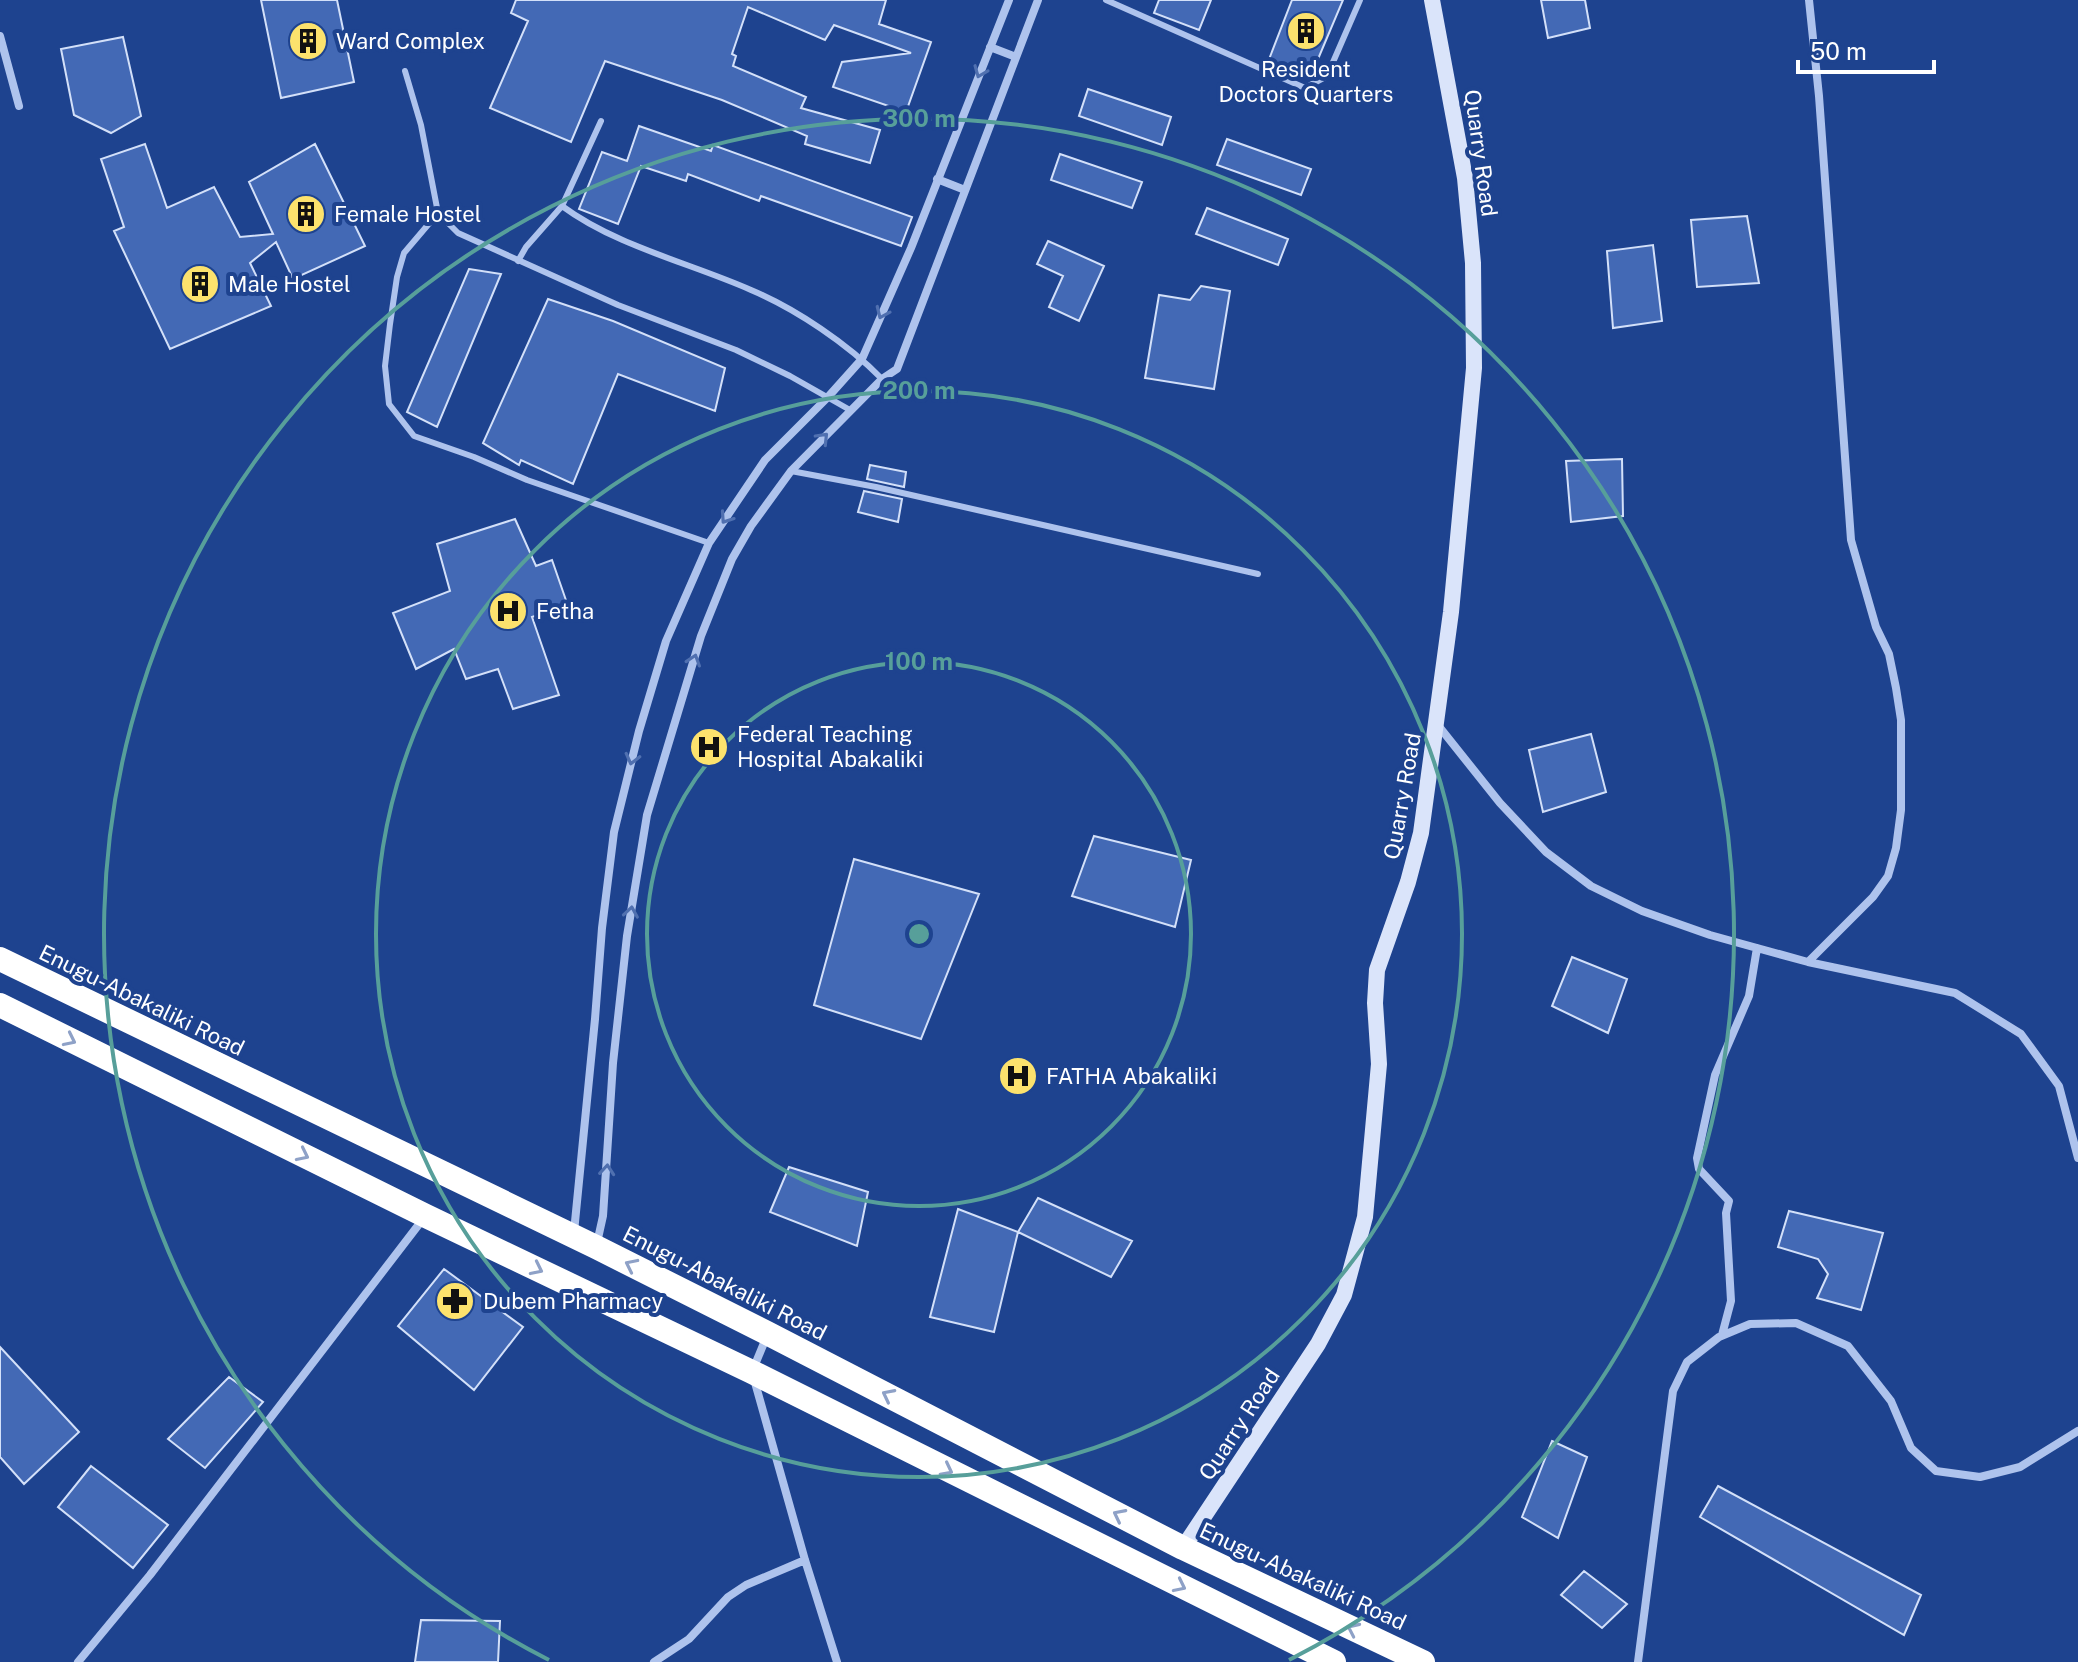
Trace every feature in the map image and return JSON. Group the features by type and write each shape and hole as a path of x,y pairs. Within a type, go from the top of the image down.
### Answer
{"highway":[{"name":"Enugu-Abakaliki Road","path":"0,959 596,1247 1183,1548 1423,1662"},
{"path":"0,1005 426,1216 752,1372 1334,1662"}],"street":[{"path":"573,1237 614,832 639,731 666,641 709,543 765,460 862,359 911,248 1009,0"},
{"path":"596,1247 603,1216 613,1063 627,936 647,815 701,636 732,559 751,526 791,471 882,379 897,369 1038,0"},
{"name":"Quarry Road","path":"1183,1548 1318,1344 1344,1295 1365,1217 1379,1064 1375,1003 1377,970 1408,882 1421,833 1437,724 1474,368 1473,263 1465,178 1432,0"},
{"path":"1808,962 1873,897 1888,876 1896,848 1901,810 1901,720 1896,688 1889,654 1876,627 1851,540 1819,96 1809,0"},
{"path":"0,36 19,106"},
{"path":"990,47 1016,57"},
{"path":"937,179 965,190"},
{"path":"1437,724 1500,803 1546,852 1591,886 1642,911 1710,935 1808,962 1955,993 2021,1034 2059,1086 2078,1158"},
{"path":"1722,1335 1731,1306 1726,1213 1729,1201 1699,1169 1697,1158 1715,1075 1749,996 1757,948"},
{"path":"78,1662 150,1575 426,1216"},
{"path":"1638,1662 1673,1391 1687,1362 1722,1335 1750,1324 1796,1323 1848,1346 1891,1401 1911,1448 1936,1471 1980,1477 2020,1467 2078,1431"},
{"path":"767,1333 752,1372 837,1662"},
{"path":"654,1662 689,1639 728,1597 746,1585 805,1560"}],"lane":[{"path":"1106,0 1305,88 1327,76 1360,0"},
{"path":"405,71 421,125 438,213 458,233 618,305 736,350 850,410"},
{"path":"518,261 526,247 562,206 601,121"},
{"path":"562,206 604,233 753,290 862,359 882,379"},
{"path":"438,213 404,253 397,277 388,338 385,366 389,404 414,436 527,480 709,543"},
{"path":"791,471 876,487 1258,574"}],"building":[{"name":"Ward Complex","path":"261,0 337,0 354,82 281,98"},
{"path":"516,0 886,0 879,24 931,42 906,112 833,87 842,62 911,53 834,25 825,40 748,7 732,54 736,56 733,66 806,97 801,108 880,130 870,163 805,144 807,136 722,100 605,61 571,142 490,108 528,21 511,13"},
{"name":"Resident Doctors Quarters","path":"1159,0 1211,0 1199,30 1154,13"},
{"name":"Resident Doctors Quarters","path":"1292,0 1343,0 1310,78 1268,62"},
{"path":"1541,0 1585,0 1590,28 1548,38"},
{"path":"123,37 141,116 111,133 74,115 61,49"},
{"path":"1088,89 1171,117 1162,145 1079,116"},
{"path":"639,126 711,151 713,145 912,217 901,246 761,196 759,201 688,174 686,181 641,166 618,224 579,209 602,152 627,161"},
{"path":"1227,139 1311,169 1301,195 1217,165"},
{"path":"145,144 167,208 214,187 240,237 273,234 249,182 315,144 365,246 293,279 276,242 250,263 271,306 170,349 114,231 124,227 101,159"},
{"path":"1060,154 1142,182 1132,208 1051,180"},
{"path":"1207,208 1288,239 1278,265 1196,234"},
{"path":"1747,216 1759,283 1697,287 1691,220"},
{"path":"1048,241 1104,266 1079,321 1049,307 1063,276 1037,264"},
{"path":"1653,245 1662,321 1613,328 1607,251"},
{"path":"469,269 501,274 437,427 407,412"},
{"path":"1201,286 1230,291 1214,389 1145,378 1159,295 1190,300"},
{"path":"548,299 613,321 725,368 715,411 618,374 573,484 521,460 519,465 483,443"},
{"path":"1622,459 1623,516 1571,522 1566,461"},
{"path":"870,465 906,472 904,487 867,479"},
{"path":"864,491 902,499 898,522 858,512"},
{"path":"515,519 536,566 552,560 568,606 532,617 559,695 513,709 498,669 466,679 454,649 416,669 393,613 450,591 437,544"},
{"path":"1591,734 1606,792 1543,812 1529,750"},
{"path":"1094,836 1191,860 1175,927 1072,896"},
{"path":"854,859 979,894 921,1039 814,1005"},
{"path":"1572,957 1627,979 1608,1033 1552,1006"},
{"path":"789,1167 868,1192 857,1246 770,1212"},
{"path":"1038,1198 1132,1241 1111,1277 1018,1232"},
{"path":"958,1209 1018,1232 994,1332 930,1317"},
{"path":"1789,1211 1883,1233 1861,1310 1817,1298 1828,1274 1818,1259 1778,1247"},
{"path":"444,1269 523,1327 474,1390 398,1326"},
{"path":"0,1347 79,1432 24,1484 0,1457"},
{"path":"229,1377 263,1402 205,1468 168,1439"},
{"path":"1552,1441 1587,1457 1558,1538 1522,1517"},
{"path":"91,1466 168,1525 133,1568 58,1507"},
{"path":"1718,1486 1921,1595 1904,1635 1700,1517"},
{"path":"1584,1571 1627,1604 1602,1628 1561,1595"},
{"path":"421,1620 500,1621 498,1662 415,1662"}],"place":[{"name":"Resident Doctors Quarters","path":"1306,31"},
{"name":"Ward Complex","path":"308,41"},
{"name":"Female Hostel","path":"306,214"},
{"name":"Male Hostel","path":"200,284"},
{"name":"Fetha","path":"508,611"},
{"name":"Federal Teaching Hospital Abakaliki","path":"709,747"},
{"name":"FATHA Abakaliki","path":"1018,1076"},
{"name":"Dubem Pharmacy","path":"455,1301"}]}
